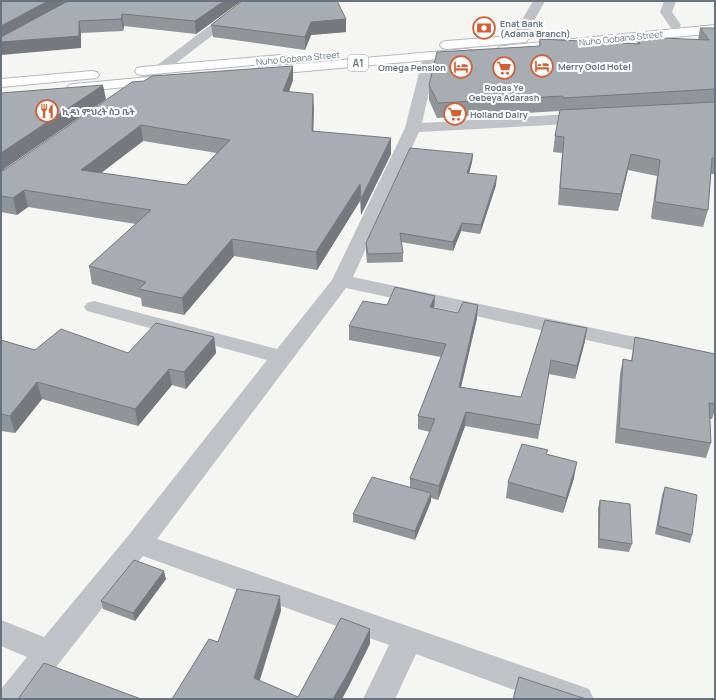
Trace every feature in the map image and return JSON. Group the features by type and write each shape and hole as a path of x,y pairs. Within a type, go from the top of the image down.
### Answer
{"main road":[{"name":"Nuho Gobana Street","path":"1,94 430,57 515,44 675,25 715,22"},
{"name":"Nuho Gobana Street","path":"1,83 160,69 715,29"}],"street":[{"path":"112,104 251,1"},
{"path":"515,44 539,1"},
{"path":"670,1 666,12 675,25"},
{"path":"12,699 138,543 341,281 413,128 430,57"},
{"path":"413,128 604,117"},
{"path":"341,281 715,361"},
{"path":"94,306 281,357"},
{"path":"138,543 578,699"},
{"path":"1,633 50,653"},
{"path":"379,699 408,638"}],"building":[{"path":"1,1 48,1 1,26"},
{"path":"68,1 224,1 195,21 122,14 121,19 79,21 79,36 1,42 1,37"},
{"path":"242,1 337,1 346,19 311,22 305,37 211,25"},
{"path":"700,28 715,28 715,89 563,98 563,96 438,103 429,85 437,52 540,46 540,39 640,44 638,37 709,40"},
{"path":"293,66 283,91 313,94 312,131 391,138 361,199 360,184 316,252 232,239 182,298 139,289 146,282 89,266 151,210 24,190 13,198 1,196 1,171 132,82 144,81 152,76","holes":["141,125 230,140 186,185 81,170"]},
{"path":"103,85 1,153 1,93"},
{"path":"715,102 715,158 712,158 708,210 656,202 660,160 631,154 621,194 560,188 564,137 555,136 560,110"},
{"path":"410,148 473,154 467,173 497,176 481,225 462,223 453,242 400,233 403,253 368,254 366,243"},
{"path":"395,287 435,296 430,307 458,313 463,302 478,305 459,387 521,397 545,320 587,328 577,366 551,360 540,425 466,412 439,486 410,478 435,419 418,416 446,344 349,326 363,301 387,305"},
{"path":"156,323 214,337 184,372 169,369 135,409 37,382 10,416 1,414 1,340 35,350 61,329 128,353"},
{"path":"635,337 715,354 715,404 709,403 711,443 619,428 623,359 632,361"},
{"path":"522,444 548,450 546,454 577,462 566,498 508,482"},
{"path":"372,477 431,493 415,531 353,514"},
{"path":"665,487 697,495 692,535 658,526"},
{"path":"600,500 630,504 632,544 599,539"},
{"path":"134,560 164,571 133,613 101,601"},
{"path":"237,589 280,596 254,678 298,697 341,618 370,629 333,699 172,699 209,639 218,642"},
{"path":"44,663 141,699 18,699"},
{"path":"519,677 586,699 513,699"}],"place":[{"name":"Enat Bank (Adama Branch)","path":"484,28"},
{"name":"Merry Gold Hotel","path":"542,66"},
{"name":"Omega Pension","path":"461,67"},
{"name":"Rodas Ye Gebeya Adarash","path":"504,68"},
{"name":"ኪዳነ ምህረት ስጋ ቤት","path":"47,111"},
{"name":"Holland Dairy","path":"455,114"}]}
